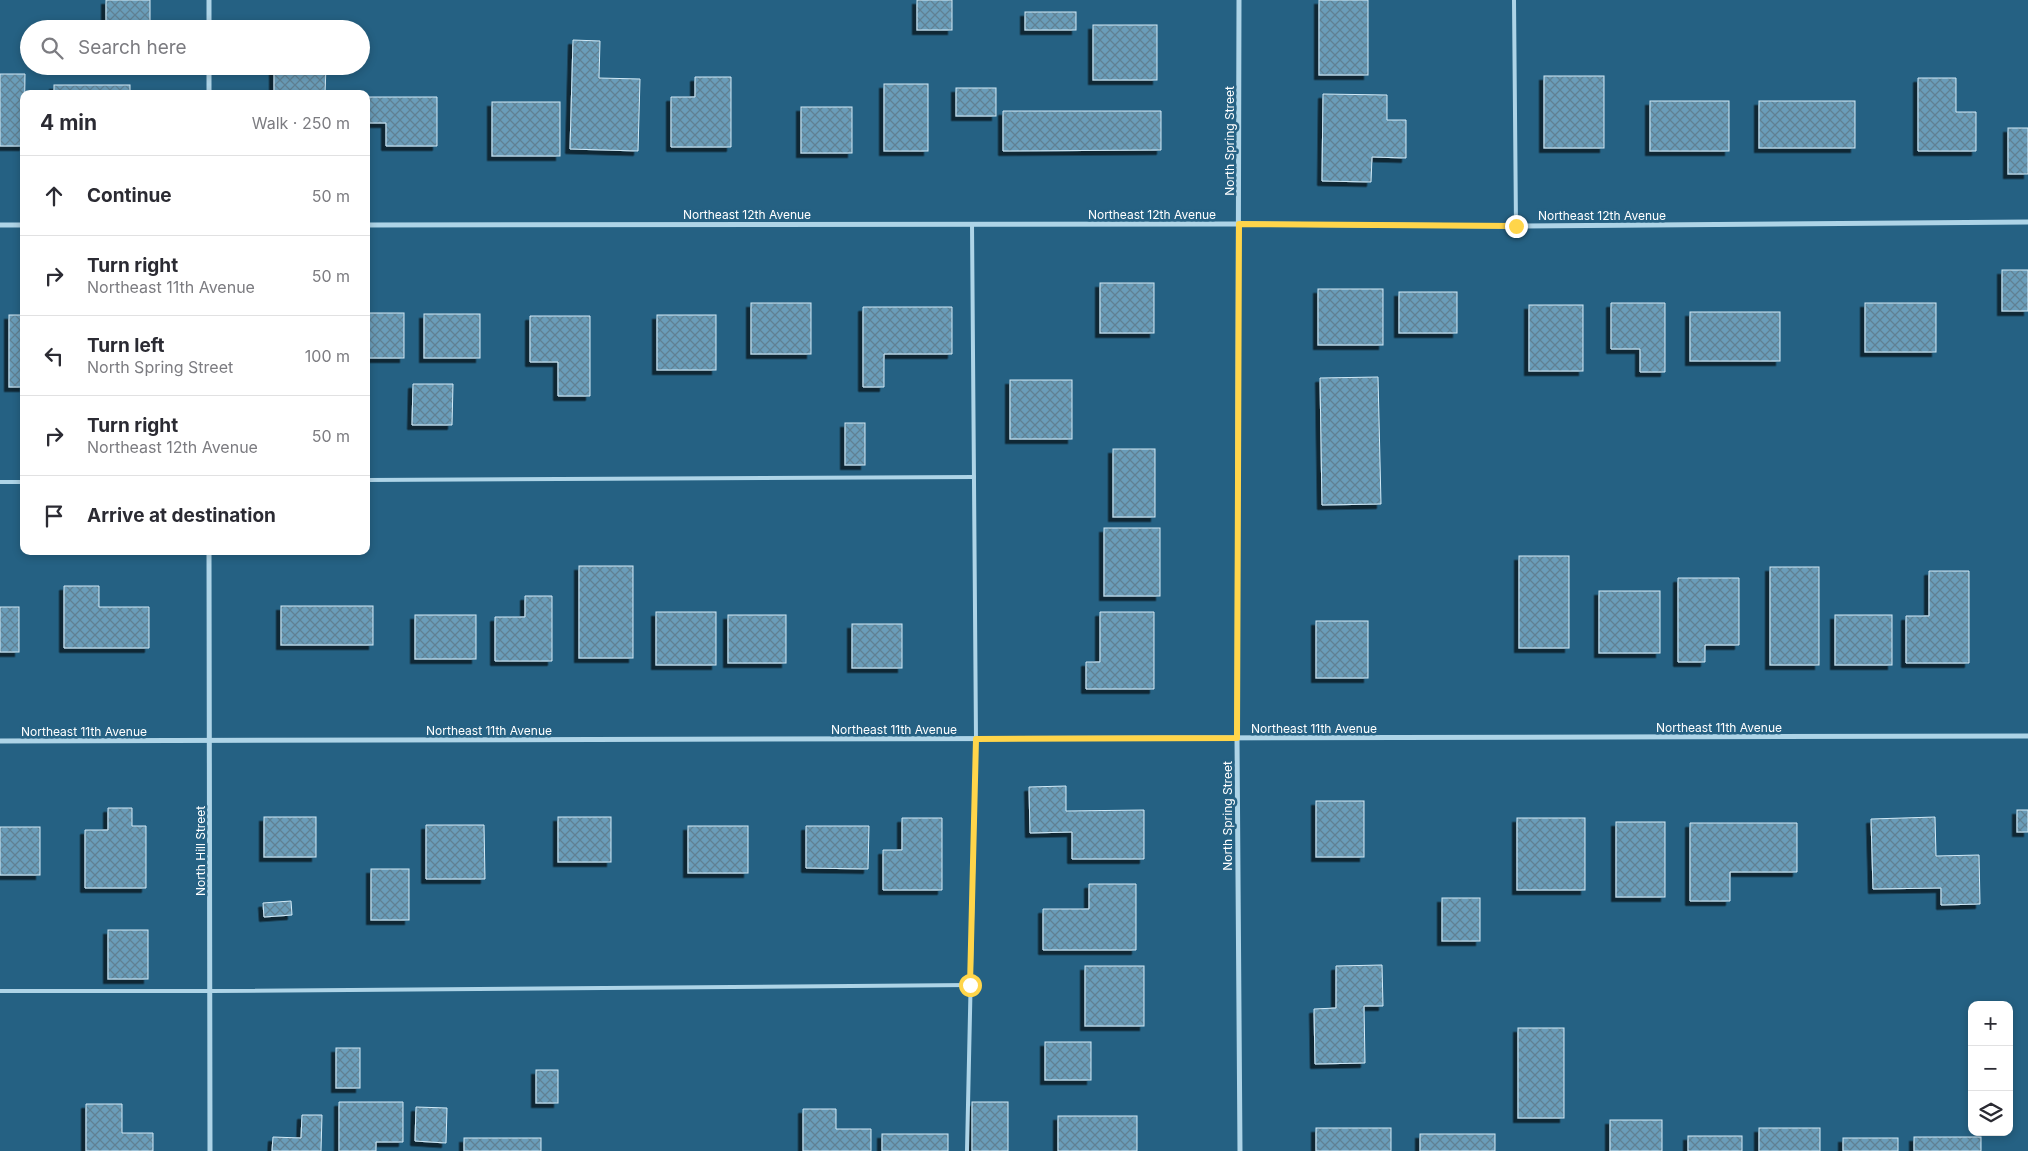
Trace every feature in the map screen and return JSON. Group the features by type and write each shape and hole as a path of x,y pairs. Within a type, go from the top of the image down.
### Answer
{"street":[{"path":"209,0 209,20"},
{"name":"North Spring Street","path":"1238,0 1237,738 1240,1151"},
{"path":"209,75 209,90"},
{"name":"Northeast 12th Avenue","path":"370,225 1239,224 1516,226 2028,222"},
{"path":"0,225 20,225"},
{"name":"North Hill Street","path":"209,555 210,1151"},
{"name":"Northeast 11th Avenue","path":"0,741 2028,736"}],"lane":[{"path":"1514,0 1516,226"},
{"path":"967,1151 976,739 972,224"},
{"path":"370,480 974,477"},
{"path":"0,482 20,482"},
{"path":"0,991 970,985"}],"building":[{"path":"106,0 150,0 150,20 106,20"},
{"path":"917,0 952,0 952,30 917,30"},
{"path":"1319,0 1368,0 1368,75 1319,75"},
{"path":"1025,12 1076,12 1076,30 1025,30"},
{"path":"1093,25 1157,25 1157,80 1093,80"},
{"path":"573,40 600,41 599,78 640,79 638,151 570,149"},
{"path":"0,74 25,75 25,90 20,90 20,146 0,146"},
{"path":"274,75 326,75 325,90 274,90"},
{"path":"1544,76 1604,76 1604,148 1544,148"},
{"path":"695,77 731,77 731,147 671,147 671,97 695,97"},
{"path":"1918,78 1956,78 1956,112 1976,112 1976,151 1918,151"},
{"path":"884,84 928,84 928,151 884,151"},
{"path":"54,85 130,85 130,90 54,90"},
{"path":"956,88 996,88 996,116 956,116"},
{"path":"1323,94 1387,95 1387,120 1406,120 1406,158 1372,157 1371,182 1322,181"},
{"path":"370,97 437,97 437,146 386,146 386,123 370,123"},
{"path":"1650,101 1729,101 1729,151 1650,151"},
{"path":"1759,101 1855,101 1855,148 1759,148"},
{"path":"492,102 560,102 560,156 492,156"},
{"path":"801,107 852,107 852,153 801,153"},
{"path":"1003,111 1161,111 1161,150 1003,151"},
{"path":"2008,128 2028,128 2028,174 2008,174"},
{"path":"2002,270 2028,270 2028,311 2002,311"},
{"path":"1100,283 1154,283 1154,333 1100,333"},
{"path":"1318,289 1383,289 1383,345 1318,345"},
{"path":"1399,292 1457,292 1457,333 1399,333"},
{"path":"751,303 811,303 811,354 751,354"},
{"path":"1611,303 1665,303 1665,372 1640,372 1640,349 1611,349"},
{"path":"1865,303 1936,303 1936,352 1865,352"},
{"path":"1529,305 1583,305 1583,371 1529,371"},
{"path":"863,307 952,307 952,354 884,354 884,387 863,387"},
{"path":"1690,312 1780,312 1780,361 1690,361"},
{"path":"370,313 404,313 404,358 370,358"},
{"path":"424,314 480,314 480,358 424,358"},
{"path":"9,315 20,315 20,387 9,387"},
{"path":"657,315 716,315 716,370 657,370"},
{"path":"530,316 590,316 590,396 558,396 558,362 530,362"},
{"path":"1378,377 1381,504 1322,505 1320,378"},
{"path":"1010,380 1072,380 1072,439 1010,439"},
{"path":"413,384 453,384 452,425 412,425"},
{"path":"845,423 865,423 865,465 845,465"},
{"path":"1113,449 1155,449 1155,517 1113,517"},
{"path":"1104,528 1160,528 1160,596 1104,596"},
{"path":"1519,556 1569,556 1569,648 1519,648"},
{"path":"579,566 633,566 633,658 579,658"},
{"path":"1770,567 1819,567 1819,665 1770,665"},
{"path":"1929,571 1969,571 1969,663 1906,663 1906,616 1929,616"},
{"path":"1678,578 1739,578 1739,645 1705,645 1705,662 1678,662"},
{"path":"64,586 99,586 99,607 149,607 149,648 64,648"},
{"path":"1599,591 1660,591 1660,653 1599,653"},
{"path":"525,596 552,596 552,661 495,661 495,617 525,617"},
{"path":"281,606 373,606 373,645 281,645"},
{"path":"0,607 19,607 19,652 0,652"},
{"path":"656,612 716,612 716,665 656,665"},
{"path":"1100,612 1154,612 1154,689 1086,689 1086,662 1100,662"},
{"path":"415,615 476,615 476,659 415,659"},
{"path":"728,615 786,615 786,663 728,663"},
{"path":"1835,615 1892,615 1892,665 1835,665"},
{"path":"1316,621 1368,621 1368,678 1316,678"},
{"path":"852,624 902,624 902,668 852,668"},
{"path":"1066,786 1066,811 1144,810 1144,859 1072,859 1072,832 1030,833 1029,787"},
{"path":"1316,801 1364,801 1364,857 1316,857"},
{"path":"108,808 132,808 132,826 146,826 146,888 85,888 85,830 108,830"},
{"path":"2017,810 2028,810 2028,832 2017,832"},
{"path":"264,817 316,817 316,857 264,857"},
{"path":"558,817 611,817 611,862 558,862"},
{"path":"1935,817 1936,856 1979,855 1980,904 1941,905 1941,888 1873,889 1871,819"},
{"path":"902,818 942,818 942,890 883,890 883,850 902,850"},
{"path":"1517,818 1585,818 1585,890 1517,890"},
{"path":"1616,822 1665,822 1665,897 1616,897"},
{"path":"1690,823 1797,823 1797,872 1730,872 1730,901 1690,901"},
{"path":"426,825 484,825 485,879 426,879"},
{"path":"688,826 748,826 748,873 688,873"},
{"path":"806,826 869,826 868,869 806,868"},
{"path":"0,827 40,827 40,875 0,875"},
{"path":"371,869 409,869 409,920 371,920"},
{"path":"1089,884 1136,884 1136,950 1043,950 1043,909 1089,909"},
{"path":"1442,898 1480,898 1480,941 1442,941"},
{"path":"291,901 292,915 264,917 263,903"},
{"path":"108,930 148,930 148,979 108,979"},
{"path":"1382,965 1383,1006 1364,1006 1365,1063 1315,1064 1314,1009 1336,1008 1336,966"},
{"path":"1085,966 1144,966 1144,1026 1085,1026"},
{"path":"1518,1028 1564,1028 1564,1118 1518,1118"},
{"path":"1045,1042 1091,1042 1091,1080 1045,1080"},
{"path":"336,1048 360,1048 360,1088 336,1088"},
{"path":"536,1070 558,1070 558,1103 536,1103"},
{"path":"339,1102 403,1102 403,1142 376,1142 376,1151 339,1151"},
{"path":"972,1102 1008,1102 1008,1151 972,1151"},
{"path":"86,1104 122,1104 122,1133 153,1133 153,1151 86,1151"},
{"path":"416,1107 447,1108 446,1143 415,1141"},
{"path":"803,1109 836,1109 836,1129 871,1129 871,1151 803,1151"},
{"path":"302,1115 322,1115 321,1151 272,1151 273,1137 301,1138"},
{"path":"1058,1116 1137,1116 1137,1151 1058,1151"},
{"path":"1610,1120 1662,1120 1662,1151 1610,1151"},
{"path":"1316,1128 1391,1128 1391,1151 1316,1151"},
{"path":"1759,1128 1820,1128 1820,1151 1759,1151"},
{"path":"882,1134 948,1134 948,1151 882,1151"},
{"path":"1420,1134 1495,1134 1495,1151 1420,1151"},
{"path":"1688,1136 1742,1136 1742,1151 1688,1151"},
{"path":"1914,1137 1981,1137 1981,1151 1914,1151"},
{"path":"464,1138 541,1138 541,1151 464,1151"},
{"path":"1843,1138 1898,1138 1898,1151 1843,1151"}],"route":[{"path":"970,985 976,739 1237,738 1239,224 1516,226"}]}
